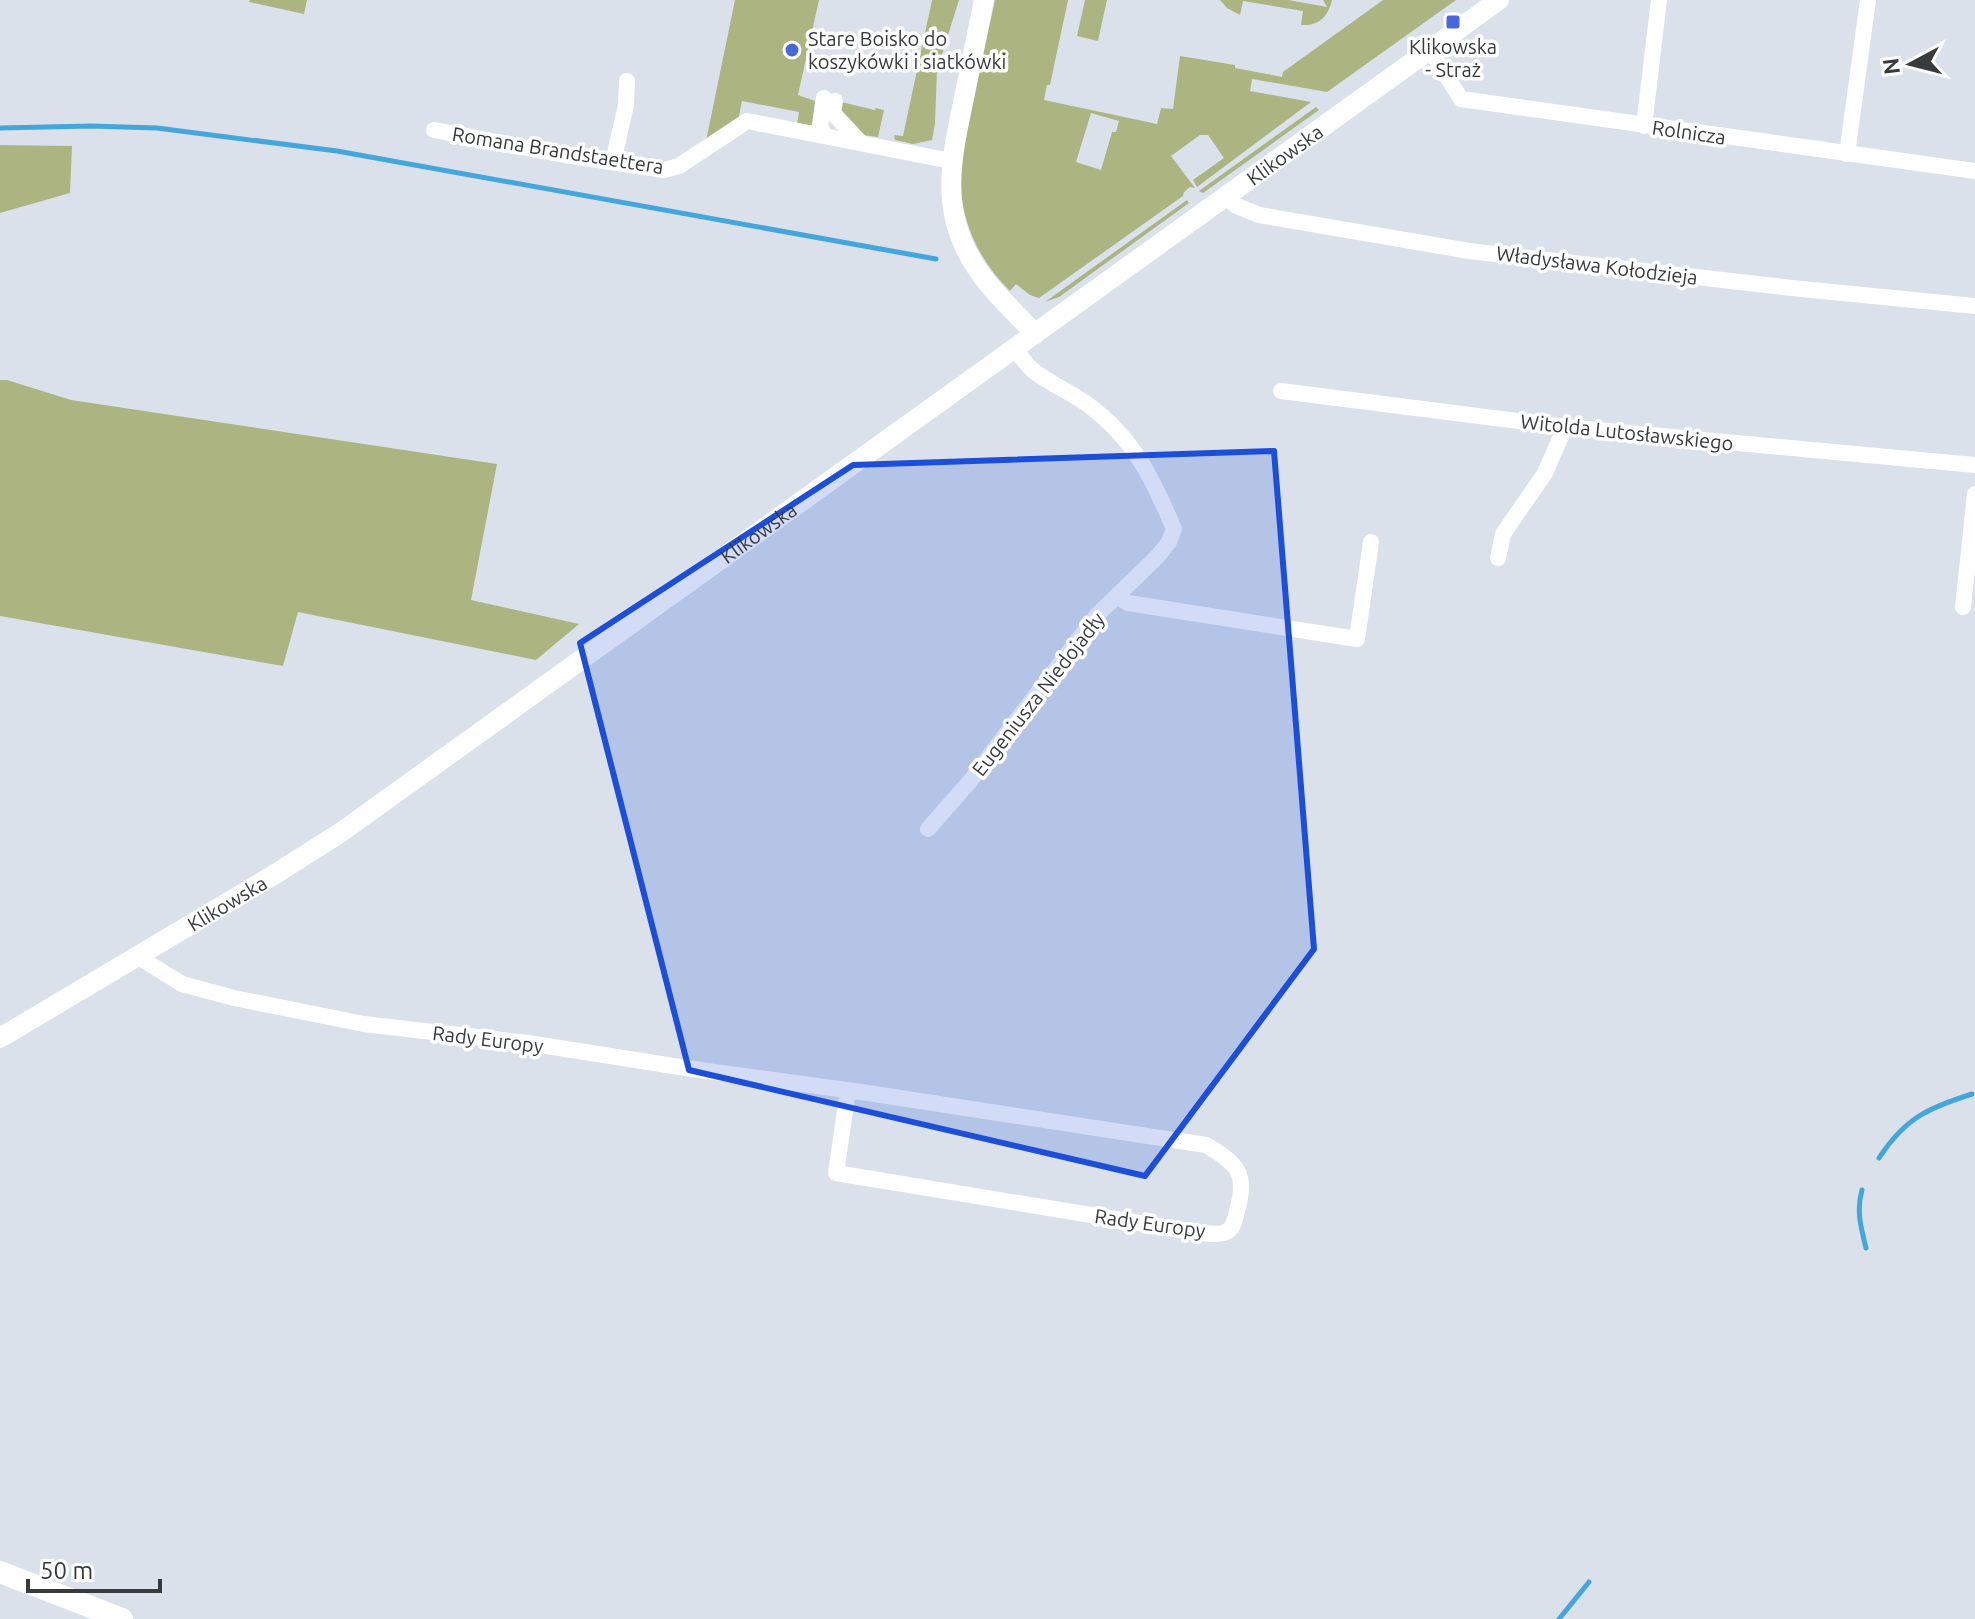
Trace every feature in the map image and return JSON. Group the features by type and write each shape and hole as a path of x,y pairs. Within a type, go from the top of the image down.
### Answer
{"main road":[{"path":"0,1572 122,1619"}],"street":[{"path":"984,0 951,161 952,199 969,256 987,282 1035,334"},
{"name":"Klikowska","path":"0,1038 340,833 1499,0"},
{"path":"1644,126 1659,0"},
{"path":"1847,154 1868,0"},
{"name":"Rolnicza","path":"1430,50 1461,99 1975,171"},
{"path":"613,162 626,105 627,81"},
{"path":"824,135 820,126 829,100 833,113 861,143"},
{"name":"Romana Brandstaettera","path":"434,130 664,170 679,166 747,121 951,161"},
{"name":"Władysława Kołodzieja","path":"1225,197 1259,215 1469,251 1975,306"},
{"name":"Eugeniusza Niedojadły","path":"928,829 971,780 1097,615 1157,557 1169,542 1174,529 1138,455 1107,420 1033,371 1014,349"},
{"name":"Witolda Lutosławskiego","path":"1281,391 1565,427 1975,465"},
{"path":"1498,558 1503,534 1545,473 1565,427"},
{"path":"1963,607 1975,494"},
{"path":"1117,596 1128,603 1357,639 1371,542"},
{"name":"Rady Europy","path":"137,956 182,984 234,998 364,1024 528,1043 686,1068 848,1090 1206,1145 1229,1159 1241,1177 1241,1198 1233,1227 1224,1233 1194,1232 836,1173 848,1090"}],"highlighted area":[{"path":"1274,451 1314,949 1145,1176 689,1070 580,643 853,465"}],"green space":[{"path":"250,0 307,0 304,14"},
{"path":"735,0 819,0 798,95 815,101 812,124 808,127 797,125 799,112 742,101 738,121 706,141"},
{"path":"932,0 959,0 937,70 932,140 913,144 895,140 894,135 903,136"},
{"path":"995,0 1068,0 1044,100 1157,124 1161,108 1173,109 1180,56 1282,77 1283,72 1383,0 1456,0 1327,92 1252,79 1250,91 1311,102 1197,187 1193,180 1224,158 1208,135 1200,135 1171,156 1195,188 1190,187 1183,196 1039,298 1016,284 1010,291 985,261 969,227 961,190 965,133","holes":["1091,113 1119,121 1116,132 1112,132 1101,170 1076,162"]},
{"path":"1085,0 1107,0 1098,41 1077,36"},
{"path":"1220,0 1288,0 1327,7 1323,0 1332,0 1322,19 1301,25 1303,11 1243,1 1240,15"},
{"path":"841,102 884,110 878,137 863,135 840,110"},
{"path":"1316,107 1319,110 1203,193 1199,191"},
{"path":"0,145 72,146 70,193 0,213"},
{"path":"1187,200 1189,203 1059,297 1045,302"},
{"path":"0,380 71,400 497,464 471,600 579,624 536,660 298,612 283,666 0,616"}],"waterway":[{"path":"0,128 157,128 337,151 936,259"},
{"path":"1879,1158 1898,1133 1919,1116 1972,1094"},
{"path":"1862,1190 1859,1212 1866,1248"},
{"path":"1559,1619 1589,1582"}],"place":[{"name":"Klikowska - Straż","path":"1453,22"},
{"name":"Stare Boisko do koszykówki i siatkówki","path":"792,50"}]}
